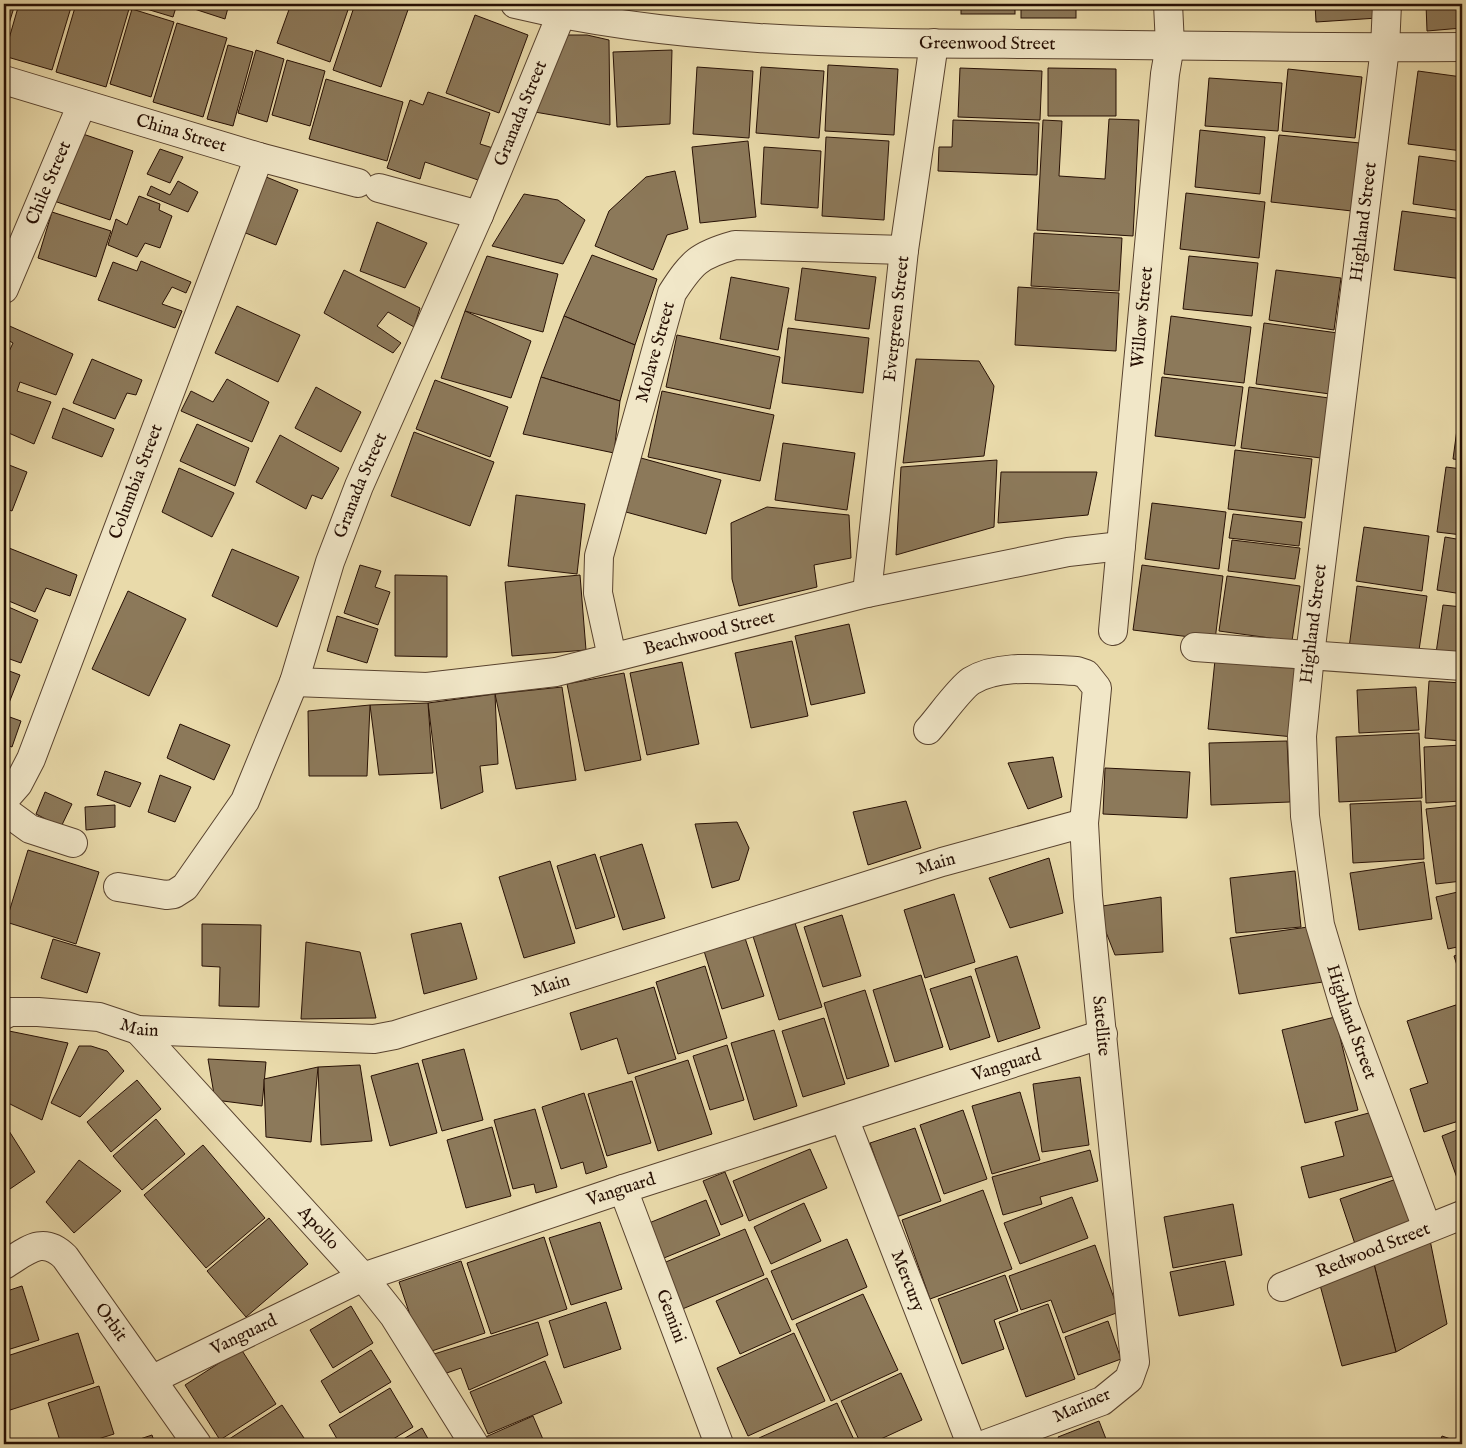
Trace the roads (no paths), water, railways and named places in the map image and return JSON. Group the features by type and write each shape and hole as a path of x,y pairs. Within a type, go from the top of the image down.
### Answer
{"street":[{"name":"Greenwood Street","path":"515,4 561,15 683,32 771,39 934,44 1462,47"},
{"name":"Willow Street","path":"1113,631 1164,84 1170,46 1168,4"},
{"name":"Highland Street","path":"1387,4 1385,48 1310,655 1302,736 1305,816 1320,925 1345,1009 1427,1228"},
{"name":"Granada Street","path":"118,887 166,895 174,894 185,887 245,801 294,682 330,562 359,486 479,215 561,15"},
{"name":"Evergreen Street","path":"867,593 904,250 934,44"},
{"name":"China Street","path":"4,80 259,156 479,215"},
{"name":"Chile Street","path":"4,289 82,104"},
{"name":"Columbia Street","path":"4,800 18,784 31,759 259,156"},
{"name":"Molave Street","path":"612,657 598,593 599,556 672,293 688,268 707,253 734,245 904,250"},
{"name":"Beachwood Street","path":"294,682 427,687 556,672 867,593 1068,552 1121,546"},
{"path":"1195,647 1462,666"},
{"name":"Satellite","path":"928,730 970,682 988,674 1010,670 1077,671 1086,674 1098,688 1084,823 1088,896 1135,1362"},
{"path":"4,810 30,829 73,843"},
{"name":"Main","path":"4,1015 10,1012 38,1012 99,1017 138,1030 374,1040 395,1035 942,862 1084,823"},
{"name":"Apollo","path":"138,1030 363,1277 394,1316 474,1444"},
{"name":"Vanguard","path":"153,1379 363,1277 623,1189 1103,1034"},
{"name":"Mercury","path":"844,1118 971,1444"},
{"name":"Gemini","path":"623,1189 719,1444"},
{"name":"Redwood Street","path":"1282,1287 1462,1215"},
{"name":"Orbit","path":"4,1265 36,1246 47,1245 57,1249 153,1379 197,1444"},
{"name":"Mariner","path":"986,1444 1102,1401 1129,1379 1135,1362"}]}
